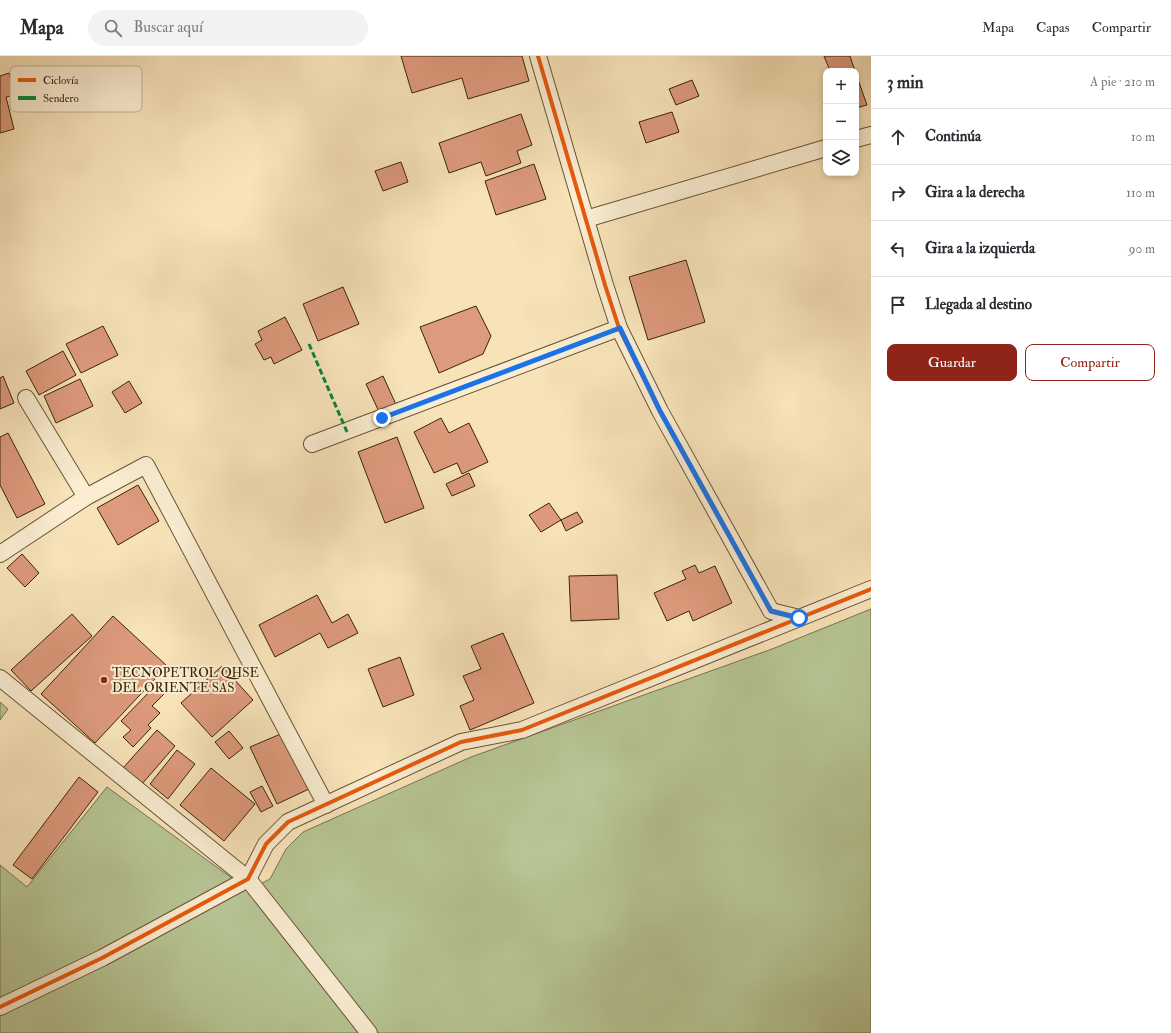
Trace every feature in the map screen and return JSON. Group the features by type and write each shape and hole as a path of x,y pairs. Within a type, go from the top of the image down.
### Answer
{"street":[{"path":"538,56 605,285 620,328 660,411 771,611 799,618"},
{"path":"859,138 871,135"},
{"path":"586,219 823,149"},
{"path":"312,444 620,328"},
{"path":"26,398 86,498"},
{"path":"0,554 86,498 146,466 326,805"},
{"path":"0,1007 102,958 248,879 266,844 288,822 461,742 522,730 871,590"},
{"path":"753,637 771,611"},
{"path":"0,678 248,879 369,1033"}],"green space":[{"path":"871,609 871,1033 0,1033 0,865 27,887 107,787 248,890 270,879 286,849 303,832 471,757 772,649"},
{"path":"0,702 8,709 0,720"}],"building":[{"path":"401,56 522,56 529,81 468,99 462,78 412,93"},
{"path":"824,56 850,56 854,68 829,68"},
{"path":"9,73 10,77 10,96 6,97 14,129 0,133 0,76"},
{"path":"692,80 699,96 676,105 669,89"},
{"path":"859,82 867,105 859,107"},
{"path":"672,112 679,132 646,143 639,122"},
{"path":"521,114 532,145 517,151 521,163 486,176 481,162 449,173 439,143"},
{"path":"401,162 408,182 383,191 375,171"},
{"path":"534,164 546,199 496,215 485,181"},
{"path":"686,260 705,322 648,340 629,277"},
{"path":"343,287 359,324 318,341 303,304"},
{"path":"476,306 491,336 483,354 439,373 420,327"},
{"path":"285,317 302,350 274,364 271,357 264,360 255,344 262,340 258,331"},
{"path":"103,326 118,355 81,373 66,344"},
{"path":"63,351 76,375 39,395 26,371"},
{"path":"3,376 14,403 0,409 0,378"},
{"path":"383,376 399,411 382,418 366,384"},
{"path":"80,379 93,406 56,423 44,396"},
{"path":"129,381 142,403 125,413 112,392"},
{"path":"441,418 449,433 469,423 488,462 462,474 457,463 434,473 414,432"},
{"path":"8,433 45,504 17,518 0,485 0,437"},
{"path":"397,437 424,508 385,523 358,452"},
{"path":"469,473 475,486 452,496 446,484"},
{"path":"138,485 159,521 118,545 97,508"},
{"path":"549,503 561,520 541,532 529,515"},
{"path":"577,512 583,522 566,531 561,520"},
{"path":"22,554 39,573 25,587 7,568"},
{"path":"695,565 699,573 715,566 732,603 693,621 689,611 667,621 654,593 686,579 682,571"},
{"path":"617,575 619,619 571,621 569,576"},
{"path":"317,595 332,623 348,614 358,633 328,648 320,633 275,657 259,625"},
{"path":"72,614 92,636 31,691 11,670"},
{"name":"TECNOPETROL QHSE DEL ORIENTE SAS","path":"113,616 167,666 95,743 41,694"},
{"path":"503,633 534,703 470,730 460,706 474,700 463,676 481,669 471,646"},
{"path":"400,657 414,695 383,707 368,669"},
{"path":"222,666 253,700 212,737 181,703"},
{"path":"155,686 164,694 152,706 160,713 148,725 151,728 133,747 123,737 131,730 121,721"},
{"path":"157,730 175,746 142,784 123,768"},
{"path":"229,731 243,748 229,759 215,742"},
{"path":"283,733 309,789 277,804 250,747"},
{"path":"177,750 195,764 168,799 150,784"},
{"path":"211,768 255,804 224,841 180,805"},
{"path":"79,777 98,792 32,879 13,865"},
{"path":"262,786 273,806 261,812 250,792"}],"marked path":[{"path":"309,344 347,432"}],"cycle path":[{"path":"538,56 619,328 660,411 771,611 799,618"},
{"path":"0,1007 102,958 248,879 266,844 288,822 461,742 522,730 871,589"}],"place":[{"name":"TECNOPETROL QHSE DEL ORIENTE SAS","path":"104,680"}],"route":[{"path":"382,418 620,328 660,411 771,611 799,618"}]}
